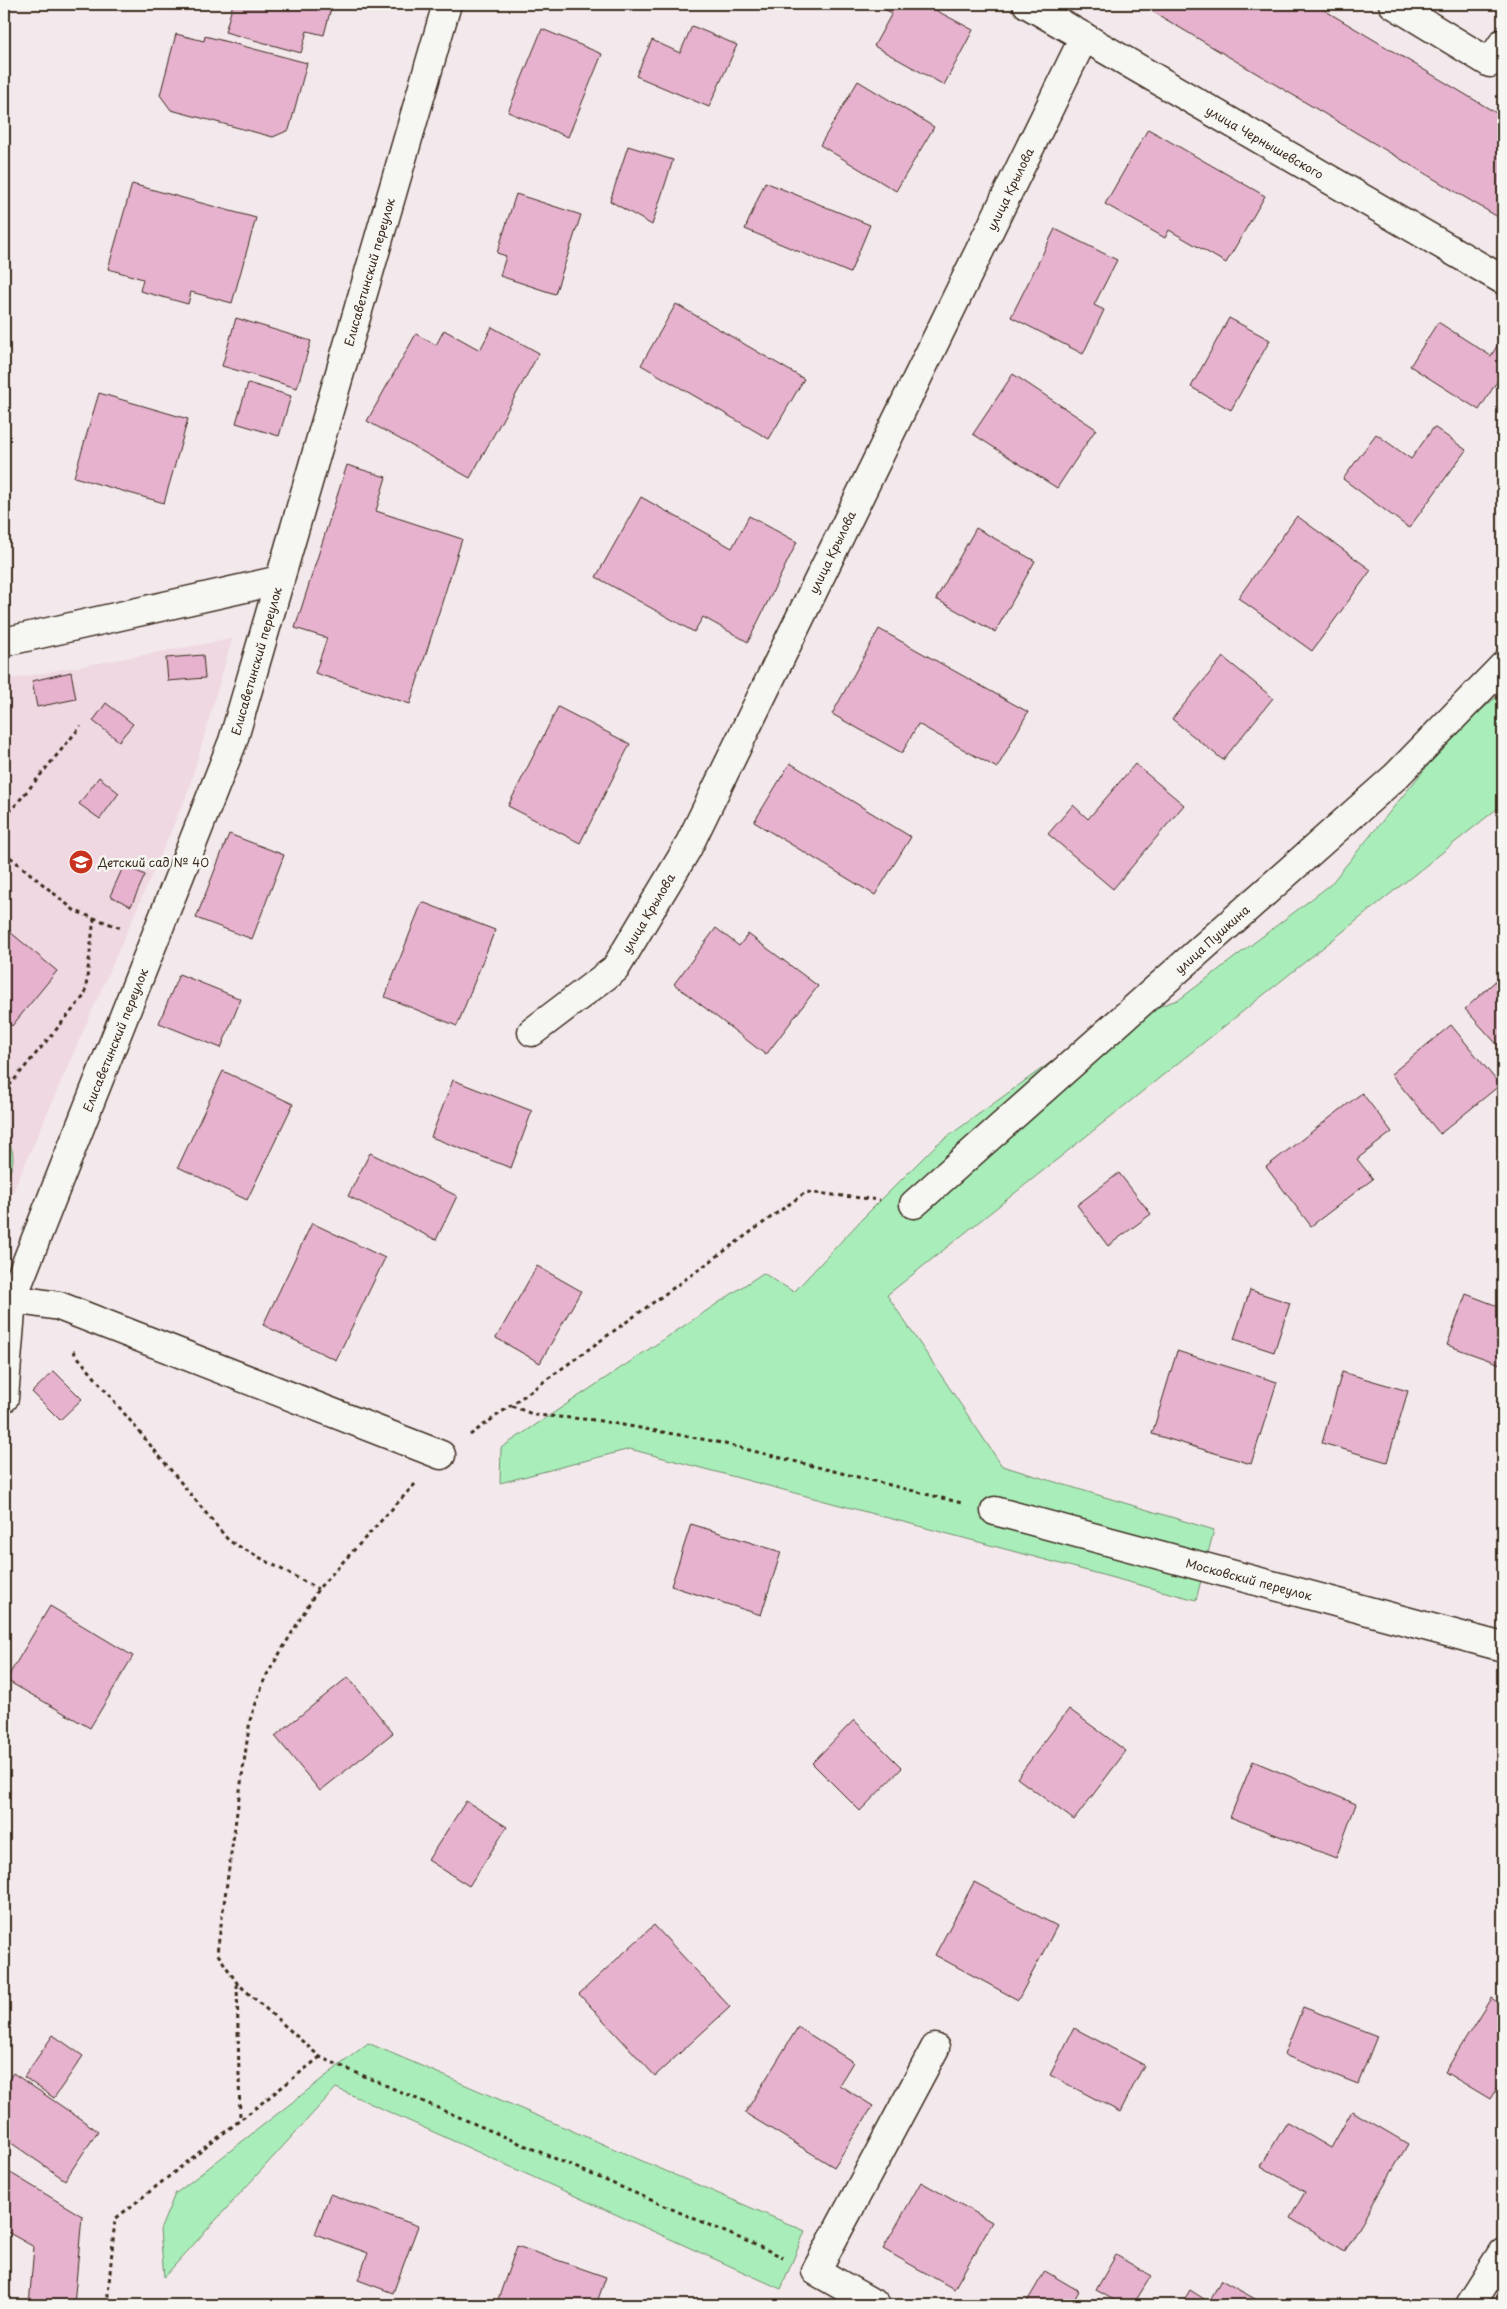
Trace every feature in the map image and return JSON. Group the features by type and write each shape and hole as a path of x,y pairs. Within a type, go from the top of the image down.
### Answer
{"street":[{"name":"Елисаветинский переулок","path":"8,1296 233,741 447,4"},
{"name":"улица Чернышевского","path":"1027,4 1503,280"},
{"path":"1393,4 1490,63 1503,43"},
{"name":"улица Крылова","path":"532,1032 615,969 687,849 1084,37"},
{"path":"4,642 280,580"},
{"name":"улица Пушкина","path":"914,1204 1396,776 1503,666"},
{"path":"4,1398 8,1296 59,1306 441,1456"},
{"name":"Московский переулок","path":"994,1511 1503,1647"},
{"path":"876,2305 816,2271 935,2048"},
{"path":"1470,2305 1503,2253"}],"path":[{"path":"4,819 81,726"},
{"path":"4,852 75,911 128,931"},
{"path":"4,1092 85,995 94,918"},
{"path":"816,2271 320,2057 237,1983 217,1953 250,1720 264,1678 318,1589 441,1456 806,1192 914,1204"},
{"path":"68,1346 229,1541 318,1589"},
{"path":"512,1406 535,1415 595,1420 713,1441 994,1511"},
{"path":"237,1983 240,2121"},
{"path":"107,2305 115,2219 320,2057"}],"shaded area":[{"name":"Детский сад № 40","path":"232,639 188,792 4,1212 4,680"}],"green space":[{"path":"1503,691 1503,804 887,1295 1002,1466 1214,1530 1196,1600 630,1449 500,1483 501,1448 763,1273 794,1292 863,1218 936,1145 1098,1028 1180,999 1330,885 1451,737"},
{"path":"4,1137 11,1147 13,1158 11,1169 4,1179"},
{"path":"368,2043 805,2231 781,2289 336,2088 164,2277 160,2230 175,2194"}],"building":[{"path":"233,4 332,4 324,35 307,31 301,53 225,32"},
{"path":"874,4 924,4 973,30 944,85 874,46 892,13"},
{"path":"1140,4 1314,4 1503,117 1503,220"},
{"path":"692,26 737,45 709,107 636,76 652,40 680,53"},
{"path":"542,29 602,54 568,137 508,112"},
{"path":"176,34 204,41 205,36 307,63 289,130 273,137 171,110 160,95"},
{"path":"858,81 934,127 896,191 820,145"},
{"path":"1148,129 1265,196 1226,263 1169,230 1165,238 1105,204"},
{"path":"628,146 673,160 652,225 610,201"},
{"path":"765,182 870,225 850,273 745,229"},
{"path":"132,184 256,218 232,303 191,292 188,304 140,291 143,279 108,269"},
{"path":"516,194 581,215 555,294 500,276 506,256 497,253"},
{"path":"1055,229 1117,260 1094,305 1104,310 1083,354 1011,317"},
{"path":"676,304 804,379 769,439 641,365"},
{"path":"236,318 311,341 297,388 222,366"},
{"path":"1229,318 1270,340 1231,410 1191,387"},
{"path":"1438,322 1491,356 1501,339 1503,340 1503,372 1479,410 1410,366"},
{"path":"492,327 539,353 470,478 367,421 416,334 436,345 444,330 480,350"},
{"path":"1013,374 1096,429 1057,488 973,434"},
{"path":"248,383 291,396 279,436 236,423"},
{"path":"99,393 188,419 164,503 74,477"},
{"path":"1434,427 1466,450 1409,528 1343,479 1376,434 1411,459"},
{"path":"347,465 386,477 376,511 462,539 410,704 315,673 327,638 295,628"},
{"path":"641,497 732,548 749,516 797,542 748,642 703,617 694,632 596,577"},
{"path":"1297,516 1371,570 1312,651 1238,598"},
{"path":"976,528 1035,561 995,632 936,599"},
{"path":"879,629 1028,712 997,768 918,724 902,753 832,714"},
{"path":"203,655 205,678 168,681 166,658"},
{"path":"1223,657 1273,698 1223,760 1172,719"},
{"path":"71,672 76,699 37,707 32,681"},
{"path":"106,703 133,724 119,741 93,721"},
{"path":"558,707 630,744 580,843 508,806"},
{"path":"790,763 911,837 875,895 754,822"},
{"path":"1135,764 1184,805 1113,889 1048,834 1073,805 1088,819"},
{"path":"99,777 119,793 100,819 79,804"},
{"path":"229,834 284,855 252,939 196,918"},
{"path":"124,865 145,875 131,906 110,896"},
{"path":"422,902 495,930 457,1026 385,997"},
{"path":"4,927 57,971 12,1026 4,1019"},
{"path":"716,928 739,946 748,934 818,986 766,1055 674,984"},
{"path":"179,974 241,999 221,1048 159,1023"},
{"path":"1503,974 1503,1051 1465,1009"},
{"path":"1451,1025 1500,1085 1440,1134 1391,1074"},
{"path":"223,1071 293,1104 247,1200 178,1167"},
{"path":"453,1080 532,1111 511,1168 431,1137"},
{"path":"1362,1093 1392,1132 1357,1159 1373,1179 1311,1226 1266,1167"},
{"path":"370,1153 457,1196 436,1240 348,1196"},
{"path":"1119,1173 1151,1214 1108,1246 1077,1205"},
{"path":"312,1223 385,1258 336,1360 263,1325"},
{"path":"537,1266 581,1291 540,1363 496,1338"},
{"path":"1250,1290 1290,1303 1274,1352 1234,1339"},
{"path":"1466,1294 1503,1308 1503,1354 1500,1364 1447,1345"},
{"path":"1177,1351 1277,1382 1251,1464 1152,1434"},
{"path":"54,1371 82,1399 60,1420 32,1392"},
{"path":"1342,1372 1408,1391 1387,1462 1322,1443"},
{"path":"691,1524 781,1552 761,1615 671,1586"},
{"path":"50,1606 133,1656 90,1728 6,1680"},
{"path":"348,1677 393,1733 320,1791 275,1736"},
{"path":"1069,1709 1126,1751 1074,1820 1017,1778"},
{"path":"854,1720 902,1768 860,1811 812,1763"},
{"path":"1253,1761 1356,1804 1336,1858 1230,1817"},
{"path":"466,1801 507,1827 469,1886 428,1860"},
{"path":"974,1882 1057,1926 1018,2000 935,1955"},
{"path":"654,1925 730,2007 655,2076 579,1994"},
{"path":"1491,1998 1503,2006 1503,2079 1490,2099 1445,2072"},
{"path":"1303,2007 1377,2036 1358,2084 1284,2055"},
{"path":"798,2027 853,2062 839,2085 873,2106 834,2167 745,2113"},
{"path":"1074,2028 1144,2065 1120,2112 1050,2075"},
{"path":"53,2035 83,2056 54,2098 24,2077"},
{"path":"13,2073 98,2131 65,2180 4,2138 4,2087"},
{"path":"1352,2111 1408,2144 1345,2251 1290,2218 1305,2192 1261,2166 1287,2122 1331,2148"},
{"path":"4,2169 82,2216 74,2305 29,2305 34,2247 4,2230"},
{"path":"921,2182 992,2222 954,2289 883,2249"},
{"path":"330,2194 418,2226 393,2293 358,2280 368,2253 315,2234"},
{"path":"517,2246 606,2277 596,2305 496,2305"},
{"path":"1116,2255 1151,2276 1133,2305 1123,2305 1096,2290"},
{"path":"1045,2271 1079,2291 1071,2305 1025,2305"},
{"path":"1221,2280 1266,2305 1181,2305 1190,2290 1209,2302"}],"place":[{"name":"Детский сад № 40","path":"81,862"}]}
